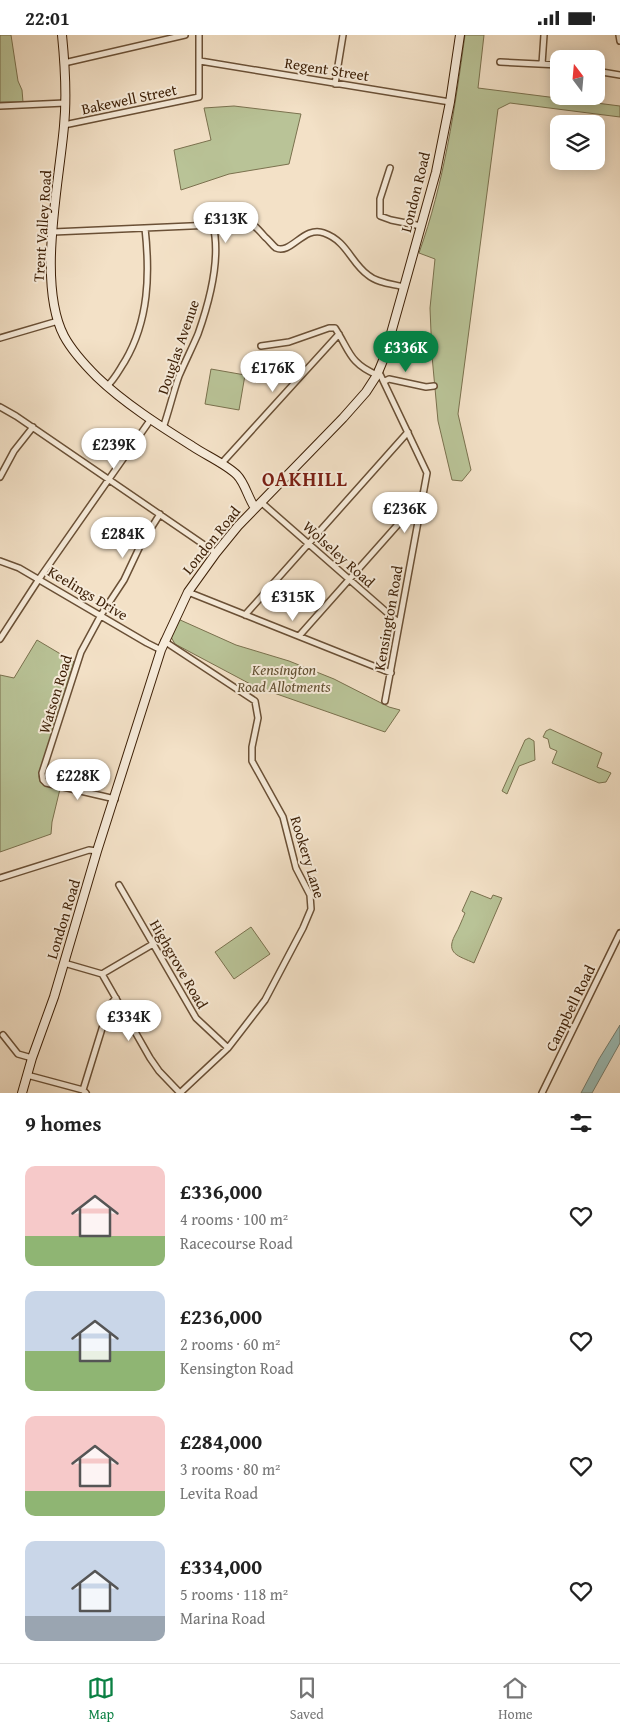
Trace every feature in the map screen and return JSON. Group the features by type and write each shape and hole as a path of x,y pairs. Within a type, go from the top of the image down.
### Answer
{"main road":[{"name":"Trent Valley Road","path":"62,35 65,103 53,232 52,295 58,321 64,335 80,359 107,386 163,428 237,475 249,500 259,505"},
{"name":"London Road","path":"22,1093 161,650 188,592 216,553 259,505 343,418 366,392 378,373 436,172 450,102 460,35"}],"street":[{"path":"64,63 185,35"},
{"path":"199,35 200,61"},
{"path":"335,84 343,35"},
{"path":"542,64 544,35"},
{"path":"619,35 620,41"},
{"name":"Regent Street","path":"200,61 450,102"},
{"name":"Bakewell Street","path":"64,125 199,97 200,61"},
{"path":"500,62 550,64"},
{"path":"605,72 620,75"},
{"path":"0,106 65,103"},
{"path":"390,168 380,199 380,216 421,226"},
{"path":"53,232 213,225 236,216 245,218 253,223 275,247 280,249 292,245 300,237 310,232 319,231 326,233 339,242 370,277 404,287"},
{"name":"Douglas Avenue","path":"163,428 205,310 216,255 216,238 213,225"},
{"path":"107,386 113,380 133,347 140,328 146,300 147,281 148,254 145,228"},
{"path":"0,338 58,321"},
{"path":"261,346 289,342 335,328 346,350 355,362 366,370 378,373"},
{"path":"221,465 339,334"},
{"name":"Kensington Road","path":"378,373 385,381 427,473 385,701"},
{"path":"385,381 389,379 426,387 434,386"},
{"path":"0,407 110,479 216,553"},
{"path":"0,639 151,419"},
{"path":"0,477 14,451 33,427"},
{"path":"245,615 408,432"},
{"name":"Wolseley Road","path":"259,505 308,543 399,623"},
{"path":"299,636 410,512 413,509 420,509"},
{"name":"Watson Road","path":"115,799 46,783 42,778 42,773 81,652 101,615 124,580 141,544 160,514"},
{"name":"Keelings Drive","path":"0,561 40,579 161,650"},
{"path":"188,592 390,673"},
{"name":"Rookery Lane","path":"164,641 255,701 258,718 252,747 252,761 283,817 296,868 310,895 311,909 265,1000 228,1048 180,1093"},
{"path":"0,878 89,850 97,851"},
{"name":"Highgrove Road","path":"119,885 196,1018 228,1048"},
{"name":"Campbell Road","path":"542,1093 620,933"},
{"path":"102,974 153,944"},
{"path":"64,963 102,974 150,1058 159,1071 180,1093"},
{"path":"27,1075 85,1091 109,1006 116,998"},
{"path":"3,1035 18,1054 32,1058"}],"green space":[{"path":"0,35 11,35 23,102 0,102"},
{"path":"465,35 484,35 478,88 550,97 550,105 605,104 620,106 620,117 510,103 498,109 458,414 471,470 462,481 452,480 438,421 430,308 435,259 419,253 442,173 453,118"},
{"path":"234,106 301,114 289,164 229,174 181,190 174,150 211,140 204,108"},
{"path":"211,369 245,375 239,410 205,404"},
{"name":"Kensington Road Allotments","path":"178,619 236,645 289,661 334,679 389,707 400,710 385,732 254,686 175,644 171,637"},
{"path":"37,640 74,662 39,776 43,784 60,789 51,834 0,852 0,675 14,678"},
{"path":"550,729 602,753 597,767 611,773 606,782 599,783 552,763 557,751 550,748 548,739 543,737 546,731"},
{"path":"529,738 534,741 535,760 519,766 507,794 502,791 525,740"},
{"path":"471,891 491,899 493,895 502,898 474,963 455,953 452,946 452,941 465,913 462,911"},
{"path":"251,927 270,954 234,979 215,952"}],"water":[{"path":"620,1025 620,1043 592,1093 581,1093 599,1059"}],"district":[{"name":"OAKHILL","path":"305,478"}]}
